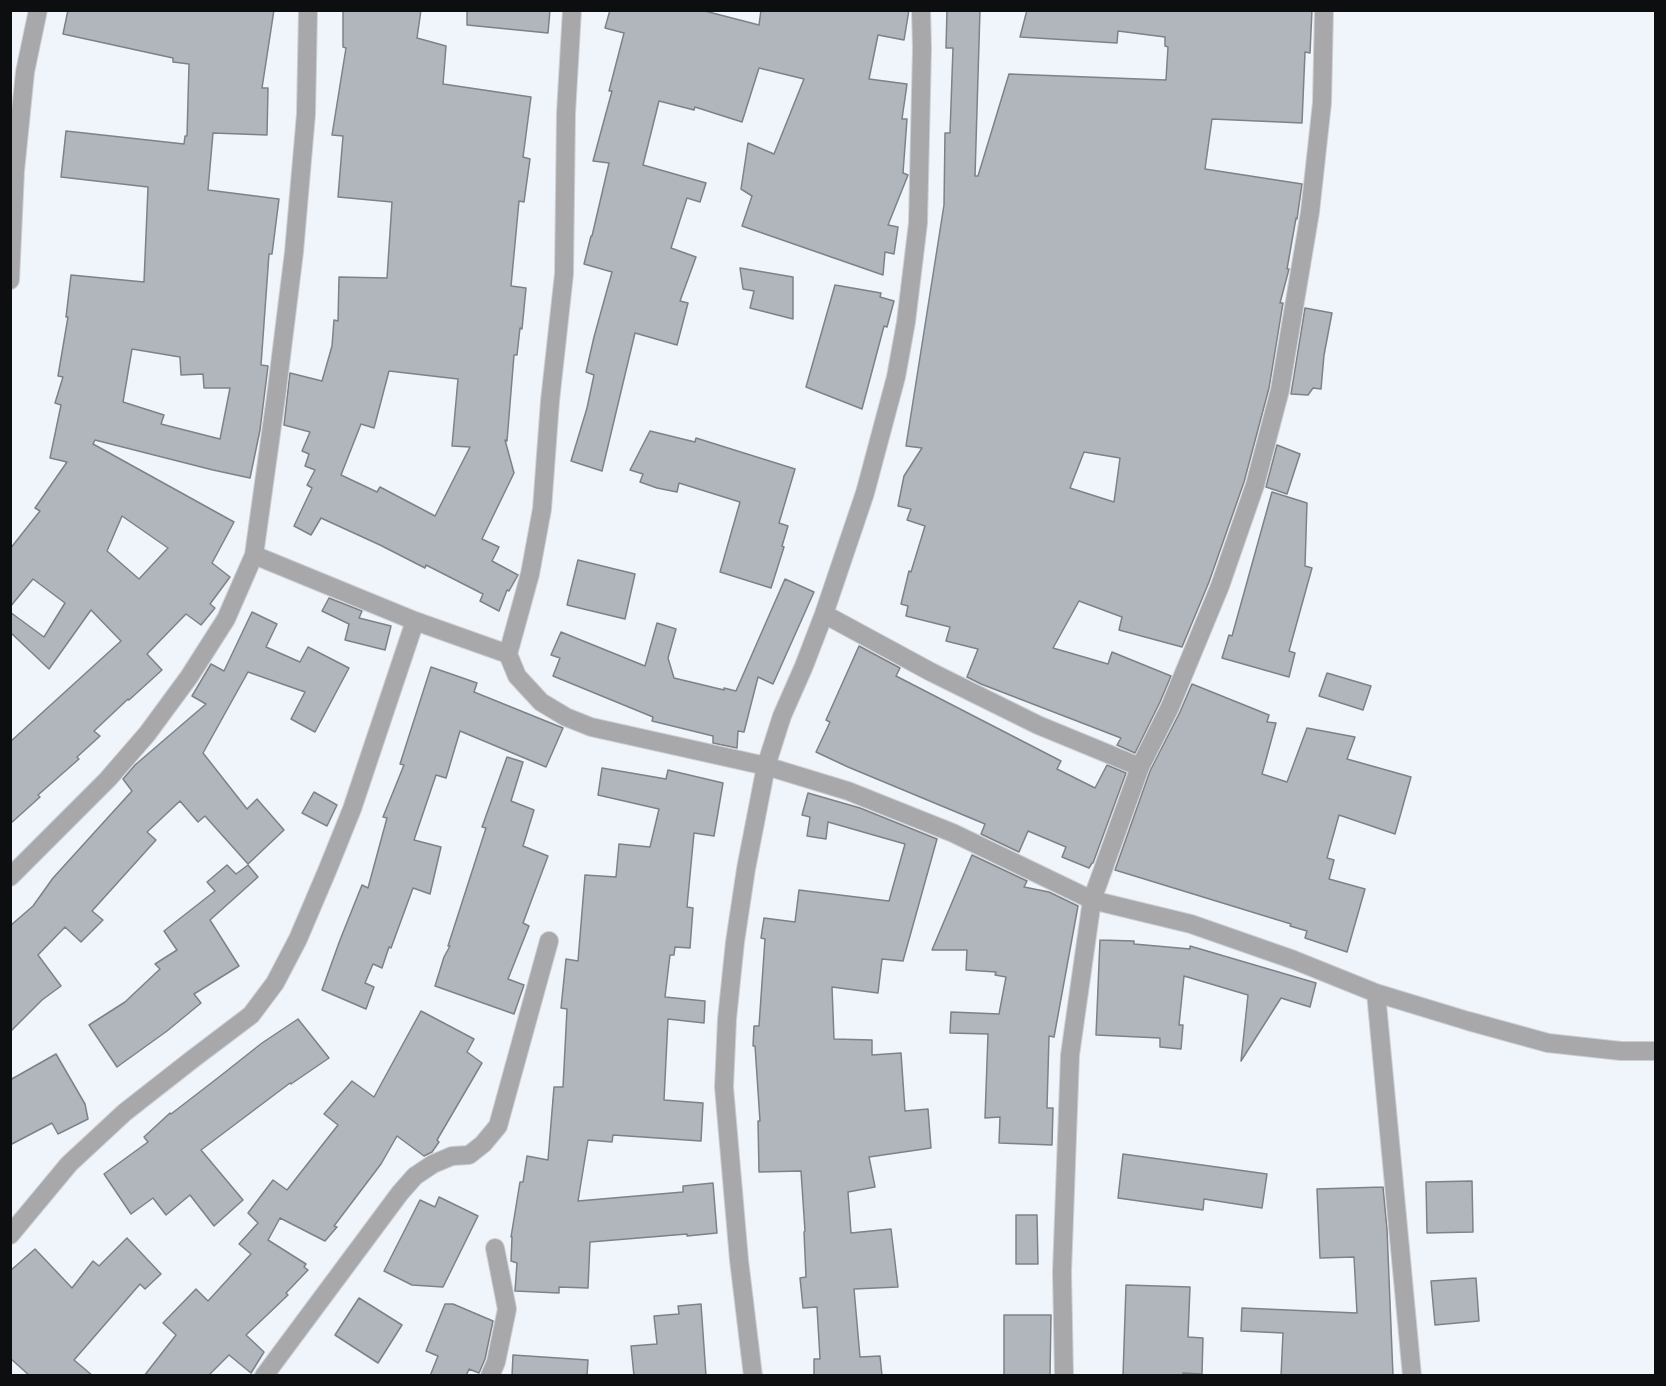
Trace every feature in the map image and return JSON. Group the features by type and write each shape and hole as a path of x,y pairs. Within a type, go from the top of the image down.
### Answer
{"street":[{"path":"10,279 15,171 25,72 38,10"},
{"path":"10,877 108,778 147,734 189,677 226,620 254,555 294,252 306,114 308,10"},
{"path":"572,10 566,113 564,274 550,401 542,509 530,574 508,654 517,676 541,702 566,717 591,727 766,766 848,791 953,833 1092,900 1191,924 1294,960 1376,993 1548,1043 1621,1051 1656,1051"},
{"path":"753,1376 739,1260 724,1087 727,1019 735,942 746,869 766,766 782,716 824,614 865,493 896,377 906,322 918,223 921,10"},
{"path":"1064,1376 1062,1272 1070,1055 1092,900 1140,766 1170,707 1220,586 1255,485 1280,390 1310,213 1322,103 1324,10"},
{"path":"254,555 415,621 508,654"},
{"path":"824,614 931,672 1038,725 1140,766"},
{"path":"10,1235 69,1164 125,1112 251,1015 275,983 298,939 348,819 415,621"},
{"path":"264,1376 415,1176 432,1164 452,1156 469,1155 483,1144 498,1126 549,941"},
{"path":"1376,993 1412,1376"},
{"path":"490,1376 496,1362 507,1309 495,1248"}],"building":[{"path":"68,10 274,10 262,88 268,88 267,135 213,133 208,190 279,199 272,254 269,254 261,365 268,366 260,430 250,478 95,440 93,444 234,522 212,563 230,577 210,604 215,608 201,625 186,614 147,654 162,670 94,731 100,736 10,824 10,742 121,641 91,610 49,669 10,632 10,612 44,637 65,603 33,579 10,607 10,549 40,511 35,508 67,462 50,458 61,405 55,403 63,377 58,376 68,317 66,317 71,275 144,282 148,187 61,177 66,131 184,144 185,136 187,136 189,64 173,62 173,58 63,34","holes":["132,349 180,357 181,375 203,374 204,388 230,388 220,439 161,424 164,415 123,402","122,516 168,548 139,579 107,551"]},
{"path":"343,10 421,10 417,38 446,46 443,84 531,97 523,157 530,159 524,202 519,201 511,286 526,288 522,329 520,328 517,355 514,355 507,441 505,440 514,473 482,539 499,547 492,561 518,575 509,591 507,590 499,611 480,601 483,594 426,565 425,568 321,518 311,535 294,526 312,488 307,485 315,470 305,466 309,454 302,451 310,432 284,425 290,373 322,381 332,346 334,320 338,321 339,277 387,278 392,202 338,197 343,136 332,135 346,48 343,47","holes":["389,371 458,379 452,446 470,447 435,516 380,487 377,492 341,475 361,424 374,428"]},
{"path":"467,10 550,10 548,33 467,25"},
{"path":"610,10 701,10 759,25 761,10 909,10 904,40 878,35 869,79 907,84 902,119 907,119 903,173 908,175 888,225 898,227 894,254 885,252 883,275 742,226 752,196 741,189 748,143 774,154 804,79 759,68 742,122 695,107 694,110 659,101 643,165 706,183 700,202 687,198 671,248 696,257 680,301 688,303 677,345 635,333 602,471 571,461 587,408 594,375 586,372 612,272 584,264 609,163 593,161 612,91 609,91 624,33 605,28"},
{"path":"947,10 980,10 975,176 978,176 1009,74 1166,80 1168,47 1165,46 1165,37 1118,31 1117,43 1020,37 1027,10 1312,10 1310,53 1305,52 1302,123 1212,119 1205,169 1302,184 1287,269 1289,269 1280,303 1283,303 1269,388 1244,482 1209,582 1182,647 1119,630 1122,617 1079,601 1053,648 1108,664 1112,652 1171,676 1135,753 1117,745 1121,738 967,677 978,649 946,641 950,627 906,616 908,606 901,604 909,571 911,572 925,526 907,520 911,509 898,506 904,476 922,448 906,446 944,205 945,133 950,133 953,48 946,48","holes":["1084,452 1120,458 1114,502 1070,488"]},
{"path":"740,268 793,277 793,319 750,308 754,291 743,289"},
{"path":"835,285 881,293 880,297 894,301 887,327 884,326 862,409 806,387"},
{"path":"1305,308 1332,313 1324,355 1321,389 1313,388 1308,395 1291,394"},
{"path":"650,431 695,442 696,438 795,469 779,523 788,526 771,588 720,572 740,502 679,483 677,492 657,488 640,482 643,474 630,470"},
{"path":"1277,445 1300,454 1287,494 1266,487"},
{"path":"1272,492 1307,503 1305,566 1312,568 1289,651 1295,653 1289,677 1222,658 1229,635 1232,636"},
{"path":"578,560 635,574 625,619 567,605"},
{"path":"785,579 814,592 773,684 758,677 744,732 738,731 737,748 713,743 713,736 652,721 653,717 553,676 560,658 551,655 561,632 645,666 657,623 676,629 668,658 674,678 736,691"},
{"path":"329,598 362,611 359,618 391,626 385,650 345,640 349,624 322,611"},
{"path":"252,612 277,624 266,647 300,662 308,647 349,668 315,732 291,719 305,692 248,672 203,753 247,809 257,799 284,830 248,864 205,816 198,822 180,801 147,832 156,840 92,911 103,920 81,942 65,927 38,955 61,986 42,1000 10,1032 10,926 33,906 53,878 132,791 123,779 135,765 206,704 192,696 211,664 224,671"},
{"path":"859,646 900,668 896,676 1061,761 1057,769 1095,788 1107,765 1126,773 1093,863 1089,868 1062,857 1066,847 1028,831 1019,852 981,834 985,824 816,752 830,722 826,720"},
{"path":"431,667 477,683 474,692 563,728 546,767 460,731 446,778 436,775 414,840 441,847 430,894 413,888 382,968 373,964 365,983 374,987 366,1009 322,990 362,885 368,888 387,818 383,817 404,765 400,764"},
{"path":"1327,673 1371,686 1363,710 1319,696"},
{"path":"1192,684 1269,715 1267,722 1276,723 1262,774 1287,782 1307,728 1355,737 1347,759 1411,777 1395,834 1339,815 1327,858 1334,860 1329,879 1365,889 1347,952 1305,938 1307,931 1290,926 1291,924 1115,870 1150,771"},
{"path":"507,757 523,762 511,801 534,810 523,846 548,856 523,923 529,926 508,979 524,985 514,1014 435,986 450,946 448,946 486,828 482,827"},
{"path":"602,768 666,779 668,770 723,783 714,836 694,833 687,907 693,908 690,948 675,947 674,955 670,955 665,997 705,1001 704,1023 668,1019 664,1100 703,1103 701,1141 613,1135 612,1142 588,1140 578,1201 683,1192 683,1186 713,1183 717,1233 590,1242 588,1288 559,1287 559,1293 515,1291 517,1263 511,1261 511,1237 520,1182 523,1182 527,1156 548,1160 554,1087 563,1087 567,1009 561,1008 566,959 578,961 585,875 616,877 619,844 650,847 659,809 598,795"},
{"path":"314,792 337,805 327,826 302,813"},
{"path":"808,793 860,808 937,839 903,961 882,959 878,993 832,987 834,1039 872,1040 872,1055 901,1053 905,1111 928,1109 931,1148 869,1157 875,1187 848,1192 851,1233 891,1229 898,1287 854,1289 860,1357 880,1356 882,1376 814,1376 814,1359 820,1359 817,1307 803,1308 800,1278 806,1277 801,1171 759,1172 758,1121 760,1121 755,1046 753,1046 754,1026 759,1026 765,939 761,938 764,918 795,922 799,890 889,901 905,844 828,822 826,839 807,836 810,817 802,815"},
{"path":"972,855 1027,881 1024,887 1049,892 1078,906 1054,1037 1049,1036 1047,1108 1053,1108 1052,1145 999,1143 1000,1117 985,1118 988,1034 950,1033 951,1012 999,1014 1006,977 995,975 996,972 966,970 967,950 932,950"},
{"path":"227,865 236,874 248,865 258,877 210,920 239,966 194,994 201,1003 117,1067 89,1025 125,1002 160,969 155,964 177,950 164,931 215,891 207,882"},
{"path":"1100,940 1134,941 1134,944 1190,949 1190,946 1316,983 1310,1007 1281,998 1241,1061 1248,995 1184,976 1179,1025 1183,1025 1181,1049 1160,1047 1160,1038 1096,1035"},
{"path":"421,1011 474,1039 467,1052 482,1063 432,1152 424,1156 397,1136 381,1164 325,1241 280,1218 268,1240 306,1264 304,1267 308,1270 286,1293 288,1295 246,1335 264,1352 251,1373 229,1355 208,1376 144,1376 176,1335 163,1323 196,1289 208,1301 251,1254 239,1244 258,1223 248,1213 273,1180 287,1190 338,1125 324,1114 352,1081 374,1097"},
{"path":"298,1019 329,1058 290,1083 201,1150 243,1200 214,1226 190,1195 166,1215 153,1198 131,1214 104,1174 148,1142 144,1137 170,1113 262,1043"},
{"path":"56,1054 85,1104 88,1119 58,1134 52,1123 10,1145 10,1080"},
{"path":"1123,1154 1267,1174 1262,1208 1204,1199 1203,1210 1118,1198"},
{"path":"1472,1181 1473,1232 1427,1233 1426,1182"},
{"path":"1383,1187 1393,1376 1281,1376 1283,1333 1241,1331 1242,1308 1357,1313 1354,1257 1320,1258 1317,1189"},
{"path":"439,1197 478,1216 443,1287 412,1285 384,1271 420,1200 435,1207"},
{"path":"1016,1215 1037,1215 1038,1264 1016,1264"},
{"path":"127,1238 161,1274 145,1289 140,1284 74,1360 93,1376 30,1376 10,1358 10,1271 35,1249 72,1288 93,1261 99,1266"},
{"path":"1476,1278 1479,1321 1435,1325 1431,1281"},
{"path":"1126,1285 1190,1287 1188,1337 1203,1338 1202,1374 1123,1376"},
{"path":"359,1298 402,1325 378,1363 335,1335"},
{"path":"445,1304 453,1304 493,1321 485,1359 479,1373 469,1369 466,1376 430,1376 438,1356 426,1351"},
{"path":"701,1304 706,1376 634,1376 631,1346 657,1344 654,1316 679,1314 678,1306"},
{"path":"1004,1315 1051,1315 1050,1376 1004,1376"},
{"path":"513,1355 588,1360 587,1376 512,1376"}]}
